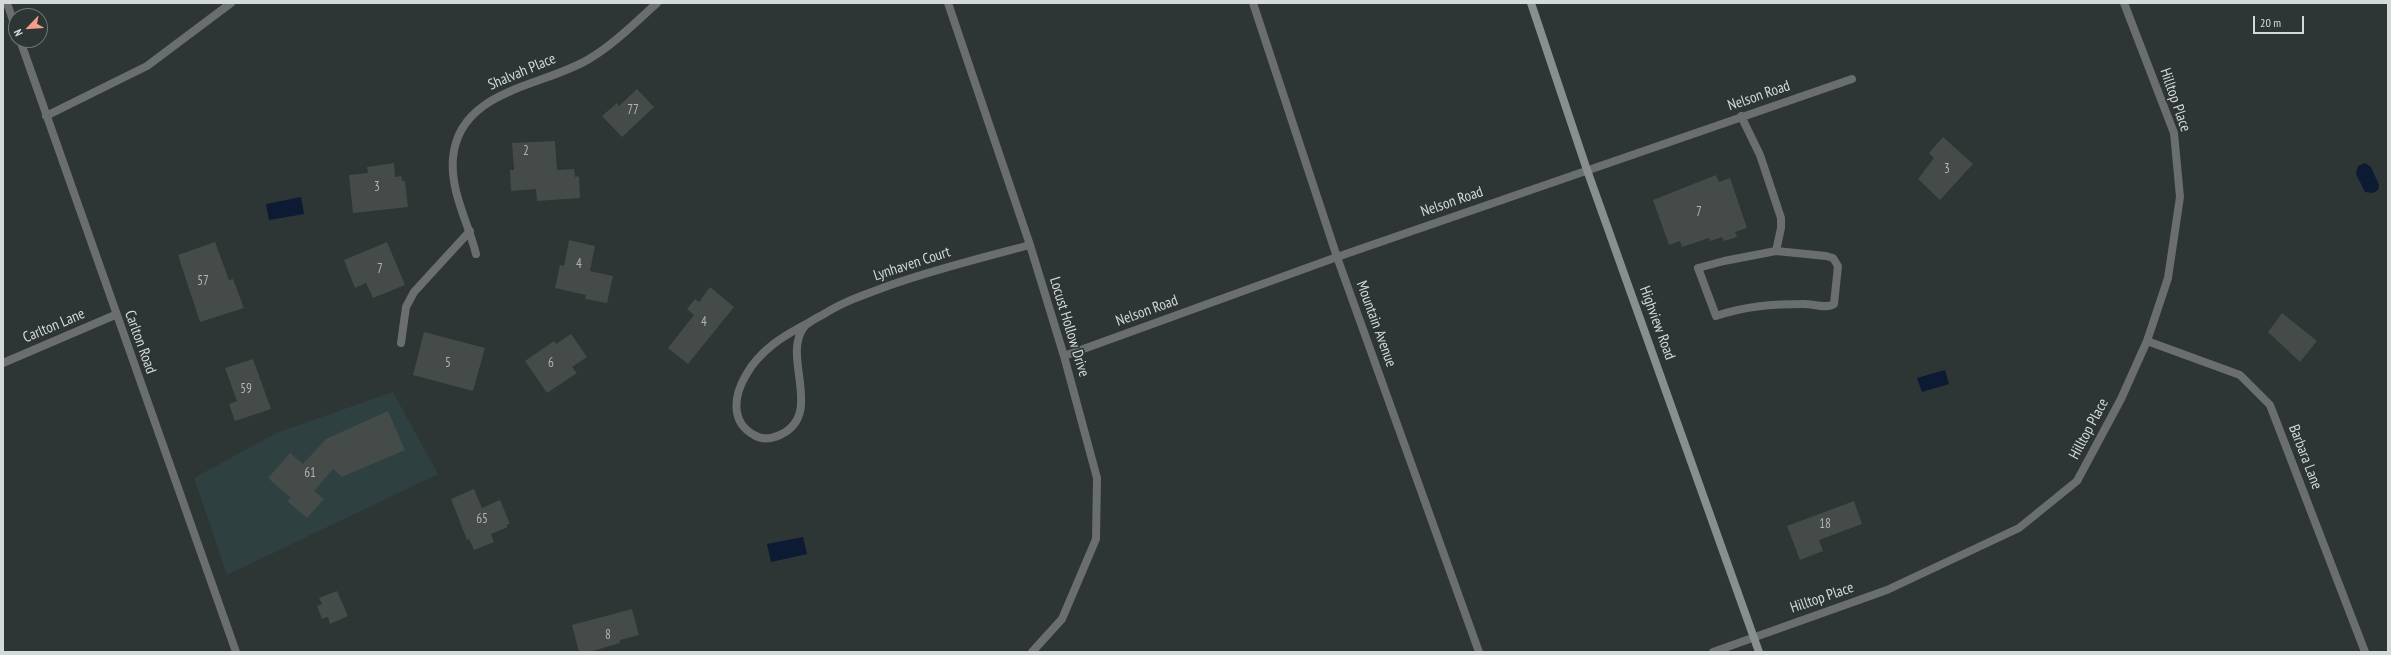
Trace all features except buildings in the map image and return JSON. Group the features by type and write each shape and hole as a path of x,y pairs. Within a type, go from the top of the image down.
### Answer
{"street":[{"path":"46,116 147,66 231,3"},
{"name":"Shalvah Place","path":"476,254 454,182 453,158 457,140 465,122 485,104 516,88 589,59 658,3"},
{"name":"Locust Hollow Drive","path":"948,3 1030,246 1064,356 1097,478 1096,539 1062,619 1032,652"},
{"name":"Mountain Avenue","path":"1253,3 1337,257 1479,652"},
{"name":"Highview Road","path":"1531,3 1587,170 1759,652"},
{"name":"Hilltop Place","path":"1713,652 1887,590 2019,528 2077,481 2121,399 2147,341 2168,278 2180,197 2174,133 2124,3"},
{"name":"Carlton Road","path":"23,48 236,652"},
{"name":"Nelson Road","path":"1064,356 1337,257 1741,116 1852,79"},
{"path":"1741,116 1760,155 1781,218 1781,228 1776,251"},
{"path":"401,343 406,307 414,292 470,231"},
{"name":"Lynhaven Court","path":"808,323 800,333 798,343 801,408 797,418 789,429 781,435 771,439 759,438 743,427 738,418 737,394 746,375 767,348 786,335 841,303 926,272 1030,246"},
{"path":"1776,251 1833,258 1838,266 1834,304 1832,306 1814,304 1744,307 1716,316 1698,268 1724,261 1776,251"},
{"name":"Carlton Lane","path":"3,362 116,315"},
{"name":"Barbara Lane","path":"2147,341 2240,375 2270,405 2365,652"}],"shaded area":[{"path":"393,392 438,474 227,575 194,478 276,433"}],"water":[{"path":"2365,163 2371,167 2379,185 2378,190 2373,193 2365,192 2356,174 2358,166"},
{"path":"301,197 304,214 269,220 266,204"},
{"path":"1945,370 1949,384 1922,392 1917,378"},
{"path":"803,537 807,554 771,562 767,544"}]}
